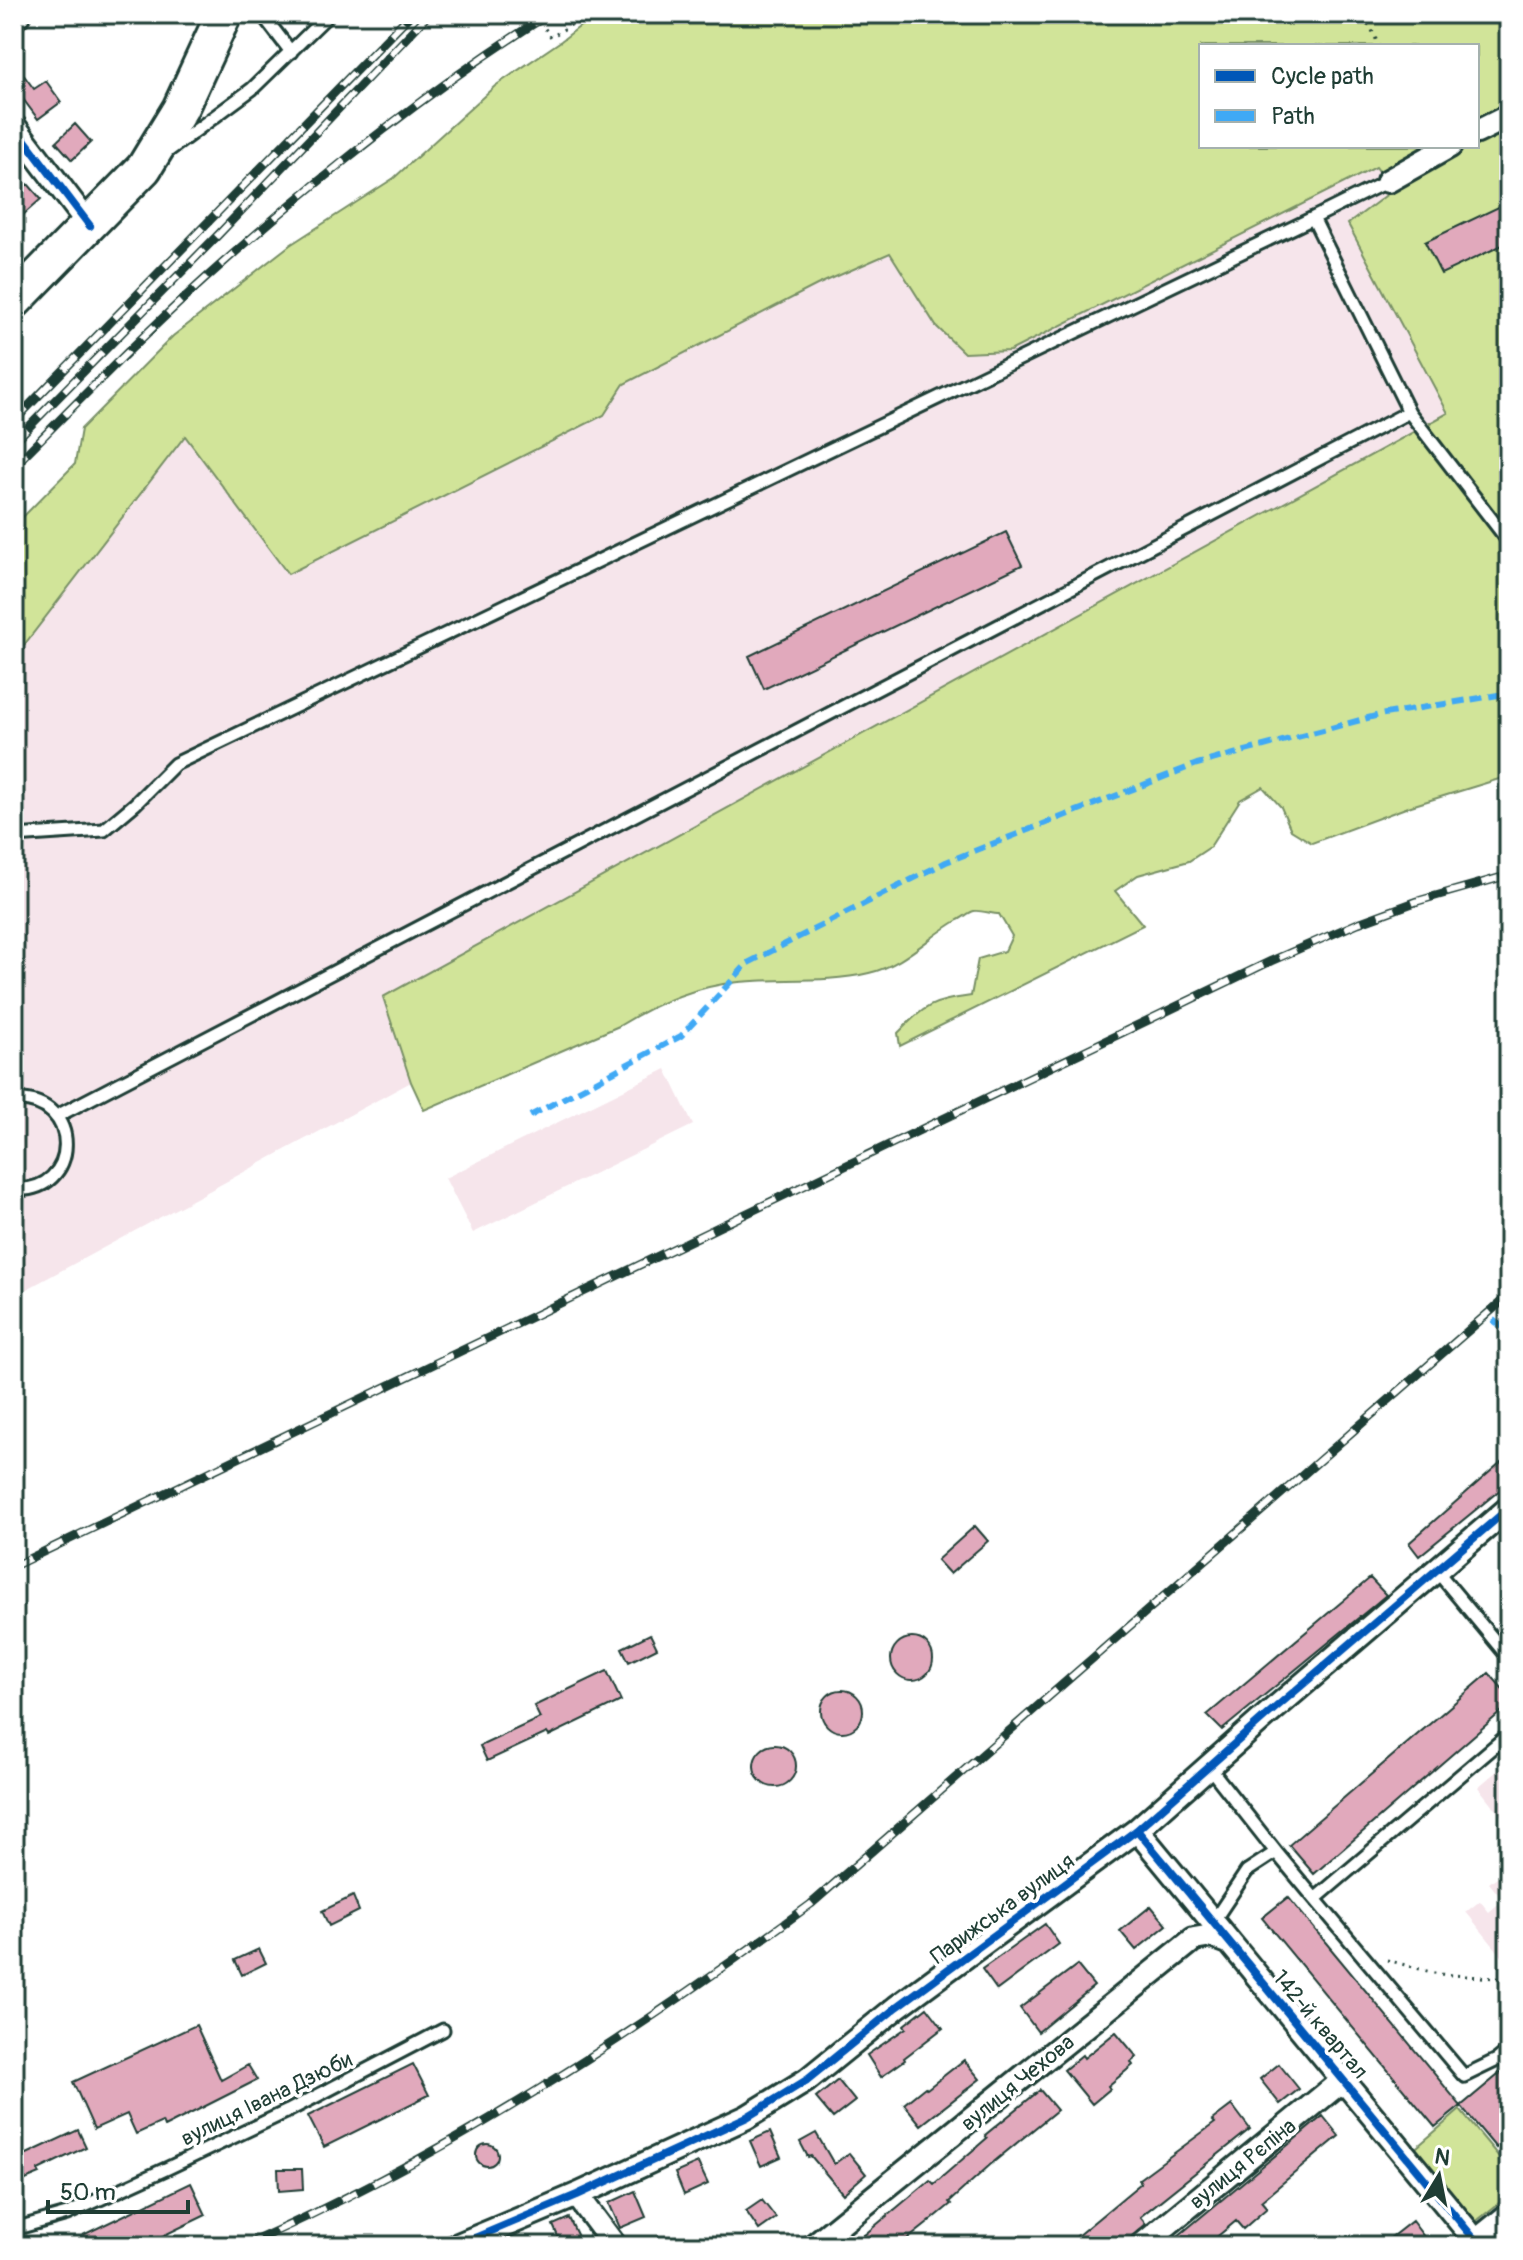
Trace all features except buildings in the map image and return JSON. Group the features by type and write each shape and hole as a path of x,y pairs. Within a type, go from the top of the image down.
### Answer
{"main road":[{"path":"14,301 144,168 180,109 224,14"}],"street":[{"path":"14,19 19,14"},
{"path":"1479,131 1509,116"},
{"path":"14,126 90,226"},
{"path":"1388,181 1446,148"},
{"name":"Парижська вулиця","path":"456,2246 577,2195 747,2117 797,2087 897,2007 1137,1830 1509,1508"},
{"name":"142-й квартал","path":"1137,1830 1477,2245"},
{"name":"вулиця Чехова","path":"813,2246 1194,1939 1212,1936 1228,1942"},
{"name":"вулиця Рєпіна","path":"1141,2246 1344,2079"},
{"path":"577,2195 615,2246"},
{"path":"1477,2245 1509,2217"}],"lane":[{"path":"262,14 291,52"},
{"path":"144,168 252,89 329,14"},
{"path":"14,836 104,830 175,764 1388,181"},
{"path":"1313,218 1409,412 1509,542"},
{"path":"57,1116 1409,412"},
{"path":"14,1100 27,1099 43,1105 57,1116 65,1132 66,1149 61,1166 50,1179 34,1188 14,1189"},
{"path":"1436,1570 1509,1658"},
{"path":"1315,1899 1509,1734"},
{"path":"1209,1767 1276,1852 1464,2076 1497,2060 1509,2050"},
{"path":"1213,1923 1247,1871 1276,1852"},
{"name":"вулиця Івана Дзюби","path":"14,2229 67,2214 154,2175 288,2111 443,2030"}],"path":[{"path":"527,14 539,20 551,37 589,14"},
{"path":"1355,14 1371,28 1378,44"},
{"path":"1360,1953 1438,1974 1509,1979"}],"shaded area":[{"path":"1310,14 1199,44 1199,148 1368,148 1442,277 1509,514 411,1082 14,1296 14,526 316,233"},
{"path":"666,1069 693,1125 473,1233 445,1178"},
{"path":"1509,1761 1509,1826 1478,1787"},
{"path":"1509,1868 1509,1965 1466,1912 1480,1901 1489,1912 1503,1900 1489,1883"}],"green space":[{"path":"596,14 696,14 703,23 720,21 724,14 1509,14 1509,776 1411,806 1312,843 1291,830 1281,807 1263,787 1240,800 1210,847 1189,861 1138,875 1115,891 1143,925 900,1046 898,1033 923,1010 946,1000 971,996 978,959 1005,951 1012,936 999,914 972,912 905,957 869,973 837,978 739,982 692,992 424,1110 411,1082 383,997 1448,413 1348,224 1393,190 1376,167 1010,351 964,353 936,326 890,253 817,285 624,384 604,415 288,574 185,436 14,658 14,526 75,464 81,429 173,336 290,245 394,178 495,86"},
{"path":"1460,2110 1500,2158 1509,2151 1509,2195 1469,2227 1410,2153"}],"railway":[{"path":"14,421 411,14"},
{"path":"14,442 429,14"},
{"path":"14,466 170,311 302,195 423,100 549,14"},
{"path":"14,1566 1271,961 1418,901 1509,875"},
{"path":"243,2246 392,2173 536,2091 676,2000 811,1904 1509,1295"}],"marked path":[{"path":"530,1116 681,1036 748,963 946,862 1197,764 1379,715 1498,695 1509,696"},
{"path":"1493,1320 1509,1332"}],"cycle path":[{"path":"14,126 90,226"},
{"path":"456,2246 577,2195 747,2117 807,2080 897,2007 1137,1830 1509,1508"},
{"path":"1137,1830 1480,2246"}]}
